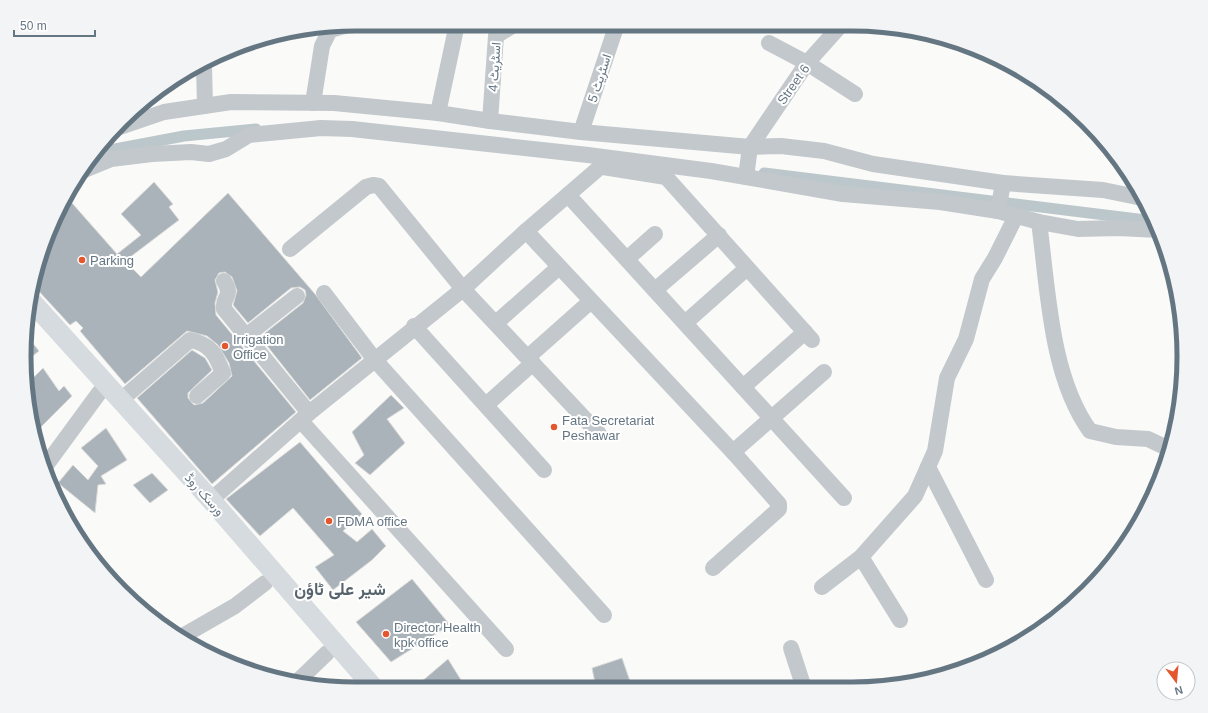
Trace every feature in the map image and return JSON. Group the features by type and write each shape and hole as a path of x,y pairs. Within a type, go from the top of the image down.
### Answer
{"main road":[{"name":"ورسک روڈ","path":"35,306 103,389 206,505 368,682"},
{"name":"ورسک روڈ","path":"33,322 103,389 121,400 206,505 265,583 352,682"}],"street":[{"path":"438,113 456,31"},
{"name":"اسٹریٹ 4","path":"490,121 496,36 504,31"},
{"name":"اسٹریٹ 5","path":"581,132 615,31"},
{"name":"Street 6","path":"750,147 807,63 836,31"},
{"path":"313,103 322,46 329,33"},
{"path":"769,42 807,63 855,94"},
{"path":"204,70 206,106"},
{"path":"128,124 164,112 231,102 313,103 438,113 581,132 750,147 781,146 824,151 873,164 1003,183 1103,190 1134,196"},
{"path":"92,167 111,159 152,154 191,152 209,154 226,149 249,135 321,128 352,129 588,155 746,177 843,194 940,202 998,211 1039,222 1078,229 1118,228 1151,230"},
{"path":"746,177 750,147"},
{"path":"206,505 305,417 414,326 463,288 526,231 599,168 603,167 666,177 809,336 743,387"},
{"path":"998,211 1003,183"},
{"path":"290,249 366,187 373,185 379,186 463,288 599,434"},
{"path":"568,195 844,498"},
{"path":"822,587 861,557 916,496 935,451 947,378 966,339 982,279 995,258 1016,216"},
{"path":"1039,222 1057,353 1078,415 1090,431 1116,437 1148,439 1164,447"},
{"path":"526,231 559,268 733,452 779,504 779,509 713,568"},
{"path":"627,259 655,234"},
{"path":"655,290 718,235"},
{"path":"496,323 559,268"},
{"path":"685,323 747,268"},
{"path":"224,282 229,290 229,295 224,305 224,309 246,336 305,417 506,649"},
{"path":"324,293 375,360 604,615"},
{"path":"246,336 297,296"},
{"path":"486,406 591,301"},
{"path":"414,326 544,470"},
{"path":"121,400 190,340 200,342 215,354 223,373 197,396"},
{"path":"733,452 824,372"},
{"path":"48,462 103,389"},
{"path":"928,468 986,580"},
{"path":"861,557 900,620"},
{"path":"187,634 235,606 265,583"},
{"path":"791,648 802,682"},
{"path":"302,677 327,653"}],"building":[{"name":"Irrigation Office","path":"154,182 173,204 169,207 179,220 125,261 141,277 228,193 315,294 362,358 310,400 260,337 303,303 306,295 305,290 300,287 291,288 248,323 233,305 237,291 232,277 225,272 219,273 215,280 218,292 215,303 216,315 296,412 212,484 137,398 192,350 205,358 212,370 188,393 188,398 194,405 203,403 232,376 229,363 218,345 207,336 187,331 125,384 80,331 83,328 76,321 70,325 38,290 48,252 69,205 72,203 117,254 141,235 121,214"},
{"path":"32,342 39,351 31,357"},
{"path":"43,368 59,391 64,386 72,396 40,428 37,420 32,379"},
{"path":"391,395 404,408 387,419 405,443 370,475 355,463 364,455 352,432"},
{"path":"106,428 127,460 101,476 106,484 98,485 95,513 58,483 73,465 88,480 98,466 81,448"},
{"name":"FDMA office","path":"300,442 362,514 343,531 357,542 372,529 386,546 372,560 333,590 315,567 334,555 293,508 260,536 226,499"},
{"path":"152,473 168,490 150,503 133,485"},
{"path":"412,579 450,625 391,662 356,622"},
{"path":"622,658 630,682 595,682 592,668"},
{"path":"448,659 462,682 421,682"}],"waterway":[{"path":"104,151 184,136 256,129"},
{"path":"764,173 1146,220"}],"place":[{"name":"Parking","path":"82,260"},
{"name":"Irrigation Office","path":"225,346"},
{"name":"Fata Secretariat Peshawar","path":"554,427"},
{"name":"FDMA office","path":"329,521"},
{"name":"Director Health kpk office","path":"386,634"}],"district":[{"name":"شیر علی ٹاؤن","path":"340,589"}]}
